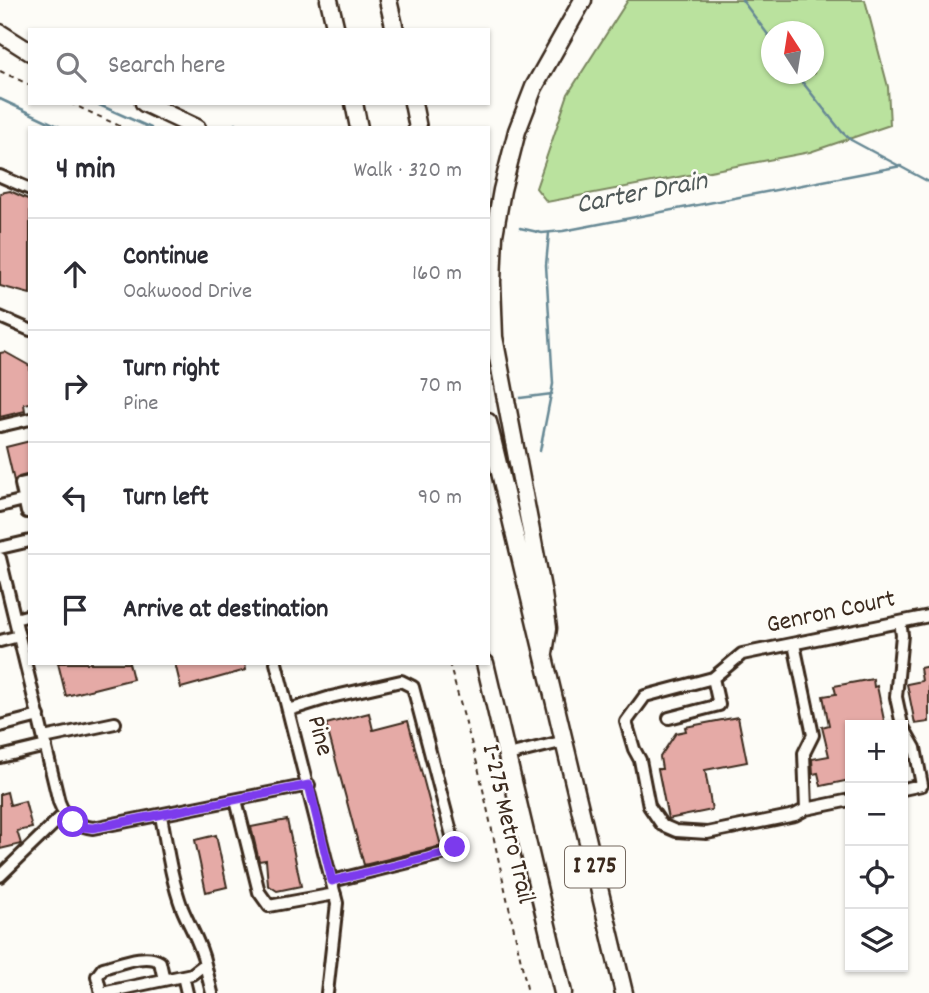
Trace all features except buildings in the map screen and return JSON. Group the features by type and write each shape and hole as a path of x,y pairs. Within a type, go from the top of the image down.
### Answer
{"highway":[{"path":"329,0 336,28"},
{"path":"388,0 395,28"},
{"path":"544,653 548,628 543,594 494,337 494,235 517,131 534,87 583,0"},
{"path":"0,33 28,51"},
{"path":"148,105 193,126"},
{"path":"354,105 359,126"},
{"path":"413,105 418,126"},
{"name":"I 275","path":"490,430 624,993"},
{"path":"480,665 492,696"},
{"name":"I 275","path":"485,665 563,993"}],"street":[{"path":"0,176 28,188"},
{"path":"0,317 28,329"},
{"path":"0,426 28,419"},
{"path":"28,482 21,484 28,512"},
{"path":"0,506 24,500"},
{"path":"0,548 28,541"},
{"path":"0,558 19,636 26,651"},
{"path":"15,619 28,616"},
{"name":"Genron Court","path":"713,678 742,654 929,616"},
{"path":"900,622 902,635 896,697 902,720"},
{"path":"0,641 19,636"},
{"path":"794,644 813,735 804,752 806,809"},
{"path":"29,665 59,802 65,813 82,827 93,828 161,816 309,785"},
{"name":"Pine","path":"277,665 336,898 327,993"},
{"path":"669,718 719,705 713,678 645,696 626,722 634,750 640,760 649,806 662,825 676,831 707,833 795,815 806,809 845,801"},
{"path":"289,710 401,681 413,687 455,847 454,851 332,881"},
{"path":"0,726 39,716"},
{"path":"0,757 115,723"},
{"path":"908,735 915,748 925,784"},
{"path":"508,755 565,741"},
{"path":"236,800 259,892 269,906 336,898"},
{"path":"0,876 65,813"},
{"path":"161,816 177,892 201,946 212,993"},
{"path":"164,980 160,962 155,958 103,968 97,976 102,993 164,980 183,976 198,971 205,964"},
{"path":"183,976 187,993"}],"path":[{"path":"0,71 28,84"},
{"path":"74,105 120,126"},
{"name":"I-275 Metro Trail","path":"450,665 478,767 528,993"}],"green space":[{"path":"628,0 865,0 888,87 890,125 810,152 547,202 536,188 568,94"}],"waterway":[{"path":"742,0 761,25"},
{"path":"804,84 851,140 929,182"},
{"name":"Carter Drain","path":"0,99 58,126"},
{"path":"99,105 147,126"},
{"path":"235,124 239,126"},
{"name":"Carter Drain","path":"520,228 542,233 563,231 901,166"},
{"name":"Carter Drain","path":"540,451 553,384 546,265 549,233"},
{"name":"Carter Drain","path":"520,398 552,394"}],"route":[{"path":"73,822 82,827 93,828 309,785 332,881 454,851 455,847"}]}
